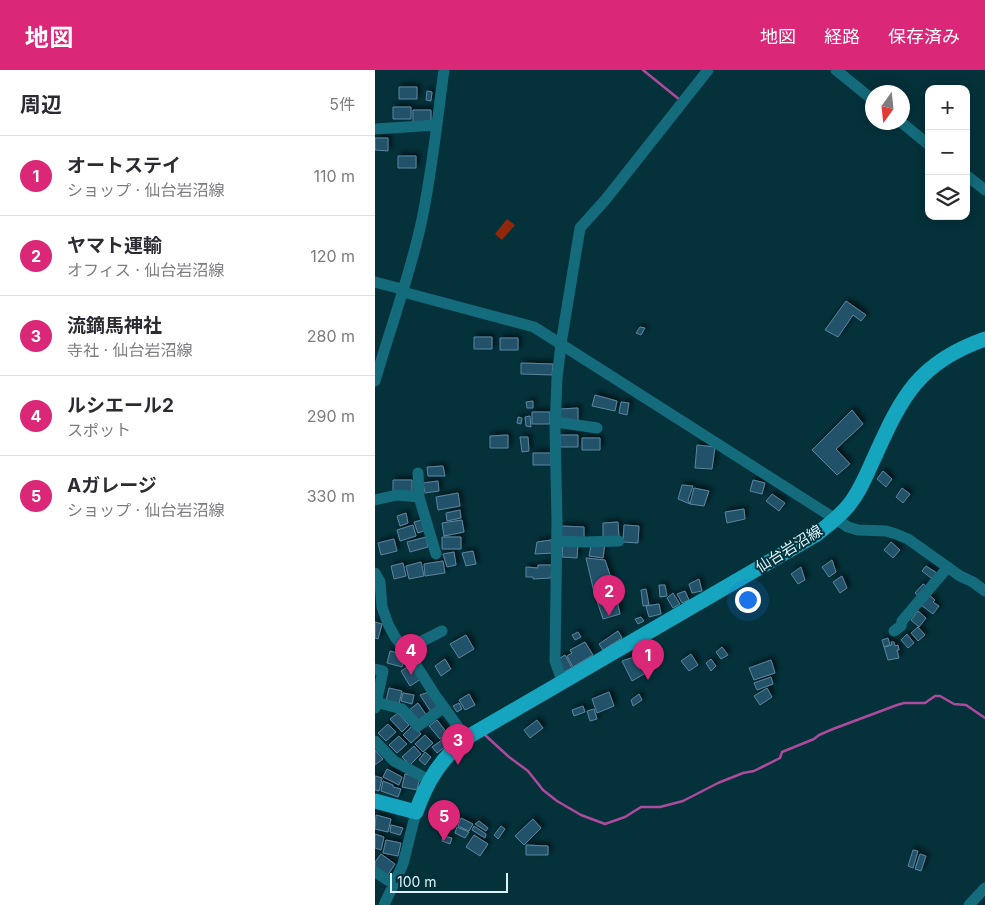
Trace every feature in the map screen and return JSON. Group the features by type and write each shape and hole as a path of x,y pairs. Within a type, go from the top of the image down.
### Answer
{"main road":[{"name":"仙台岩沼線","path":"416,812 429,780 450,752 466,738 817,534 849,505 862,484 896,411 914,384 933,366 950,355 985,339"},
{"path":"375,800 416,812"}],"street":[{"path":"375,381 403,292 421,224 444,70"},
{"path":"563,683 555,661 556,422 561,344 580,228 709,70"},
{"path":"836,70 865,94"},
{"path":"375,129 437,125"},
{"path":"910,129 925,142"},
{"path":"970,178 985,190"},
{"path":"375,282 398,288 403,292 534,327 848,527 858,530 886,531 908,539 985,591"},
{"path":"556,422 597,428"},
{"path":"418,473 419,498 436,554"},
{"path":"375,500 397,495 419,498"},
{"path":"556,540 584,542 619,541"},
{"path":"894,632 901,626 902,621 948,567"},
{"path":"375,573 380,582 382,607 395,637 443,708 466,738"},
{"path":"405,650 442,631"},
{"path":"375,669 383,671 376,705 401,709 418,726 443,708"},
{"path":"375,740 394,761 429,780"},
{"path":"384,905 403,864 416,812"},
{"path":"375,872 394,884"},
{"path":"969,905 985,888"}],"shaded area":[{"path":"507,219 515,225 502,240 495,234"}],"building":[{"path":"399,87 417,87 417,99 399,99"},
{"path":"427,91 432,92 431,101 426,100"},
{"path":"393,107 411,107 411,119 393,119"},
{"path":"413,110 431,110 431,122 413,122"},
{"path":"375,138 388,138 388,151 375,150"},
{"path":"398,156 416,156 416,168 398,168"},
{"path":"846,301 866,315 861,321 853,315 838,337 825,330"},
{"path":"640,327 645,328 641,335 636,333"},
{"path":"474,337 492,337 492,349 474,349"},
{"path":"500,338 518,338 518,350 500,350"},
{"path":"521,363 553,364 552,375 521,374"},
{"path":"595,395 617,401 615,411 592,406"},
{"path":"533,401 533,408 527,408 526,402"},
{"path":"621,402 629,403 627,415 619,413"},
{"path":"578,408 578,421 560,421 560,409"},
{"path":"852,410 863,424 836,449 850,464 837,475 812,450"},
{"path":"532,412 550,412 550,424 532,424"},
{"path":"530,416 531,427 526,426 525,417"},
{"path":"518,417 522,418 521,424 517,423"},
{"path":"508,435 508,448 490,448 490,436"},
{"path":"560,435 578,435 578,447 560,447"},
{"path":"520,437 528,437 529,451 522,452"},
{"path":"582,438 600,438 600,450 582,450"},
{"path":"697,445 715,447 712,469 695,468"},
{"path":"533,453 551,453 551,465 533,465"},
{"path":"443,466 445,476 428,476 427,467"},
{"path":"883,471 892,479 886,487 877,479"},
{"path":"393,480 412,480 412,492 393,492"},
{"path":"753,480 765,483 762,494 750,491"},
{"path":"438,481 439,491 425,493 423,483"},
{"path":"682,485 693,486 688,500 690,504 678,499"},
{"path":"694,488 709,491 704,506 690,504"},
{"path":"902,488 910,494 903,503 896,497"},
{"path":"458,493 460,506 438,510 436,497"},
{"path":"772,494 785,503 779,511 766,501"},
{"path":"744,509 745,519 727,523 725,512"},
{"path":"460,510 461,518 447,521 446,513"},
{"path":"406,513 408,523 400,526 397,516"},
{"path":"422,520 426,530 418,533 414,522"},
{"path":"462,520 464,532 444,536 442,523"},
{"path":"618,522 619,538 603,539 603,523"},
{"path":"413,525 416,536 400,541 397,530"},
{"path":"624,525 639,526 638,543 623,542"},
{"path":"561,526 584,527 584,539 560,539"},
{"path":"426,537 428,547 410,552 407,542"},
{"path":"442,537 461,537 461,549 442,549"},
{"path":"394,539 397,551 381,555 378,543"},
{"path":"551,540 553,553 535,554 537,542"},
{"path":"592,541 605,543 603,558 589,556"},
{"path":"891,542 900,550 893,558 884,550"},
{"path":"563,543 578,544 577,558 562,557"},
{"path":"473,551 476,564 466,566 462,553"},
{"path":"454,552 456,565 447,567 443,554"},
{"path":"586,558 605,560 614,587 594,592"},
{"path":"832,560 836,572 829,577 822,567"},
{"path":"443,561 445,573 425,576 424,564"},
{"path":"421,562 424,576 409,579 406,566"},
{"path":"403,563 406,576 394,579 391,566"},
{"path":"538,565 552,565 551,578 533,579 533,577 526,577 526,567 538,568"},
{"path":"926,566 937,573 933,578 922,571"},
{"path":"801,567 805,580 798,584 791,574"},
{"path":"842,576 847,588 840,593 833,582"},
{"path":"699,579 702,591 692,593 689,584"},
{"path":"923,584 929,588 921,598 915,593"},
{"path":"659,585 665,585 667,596 660,597"},
{"path":"614,587 620,614 603,619 594,592"},
{"path":"646,589 649,605 643,606 641,590"},
{"path":"685,591 689,600 682,603 677,594"},
{"path":"673,593 680,604 673,608 667,598"},
{"path":"929,595 935,600 933,602 939,606 933,614 921,605"},
{"path":"659,604 661,614 649,617 646,606"},
{"path":"918,611 926,618 919,627 911,620"},
{"path":"641,617 644,621 638,624 635,619"},
{"path":"375,622 382,624 378,639 375,638"},
{"path":"918,627 925,635 918,641 911,633"},
{"path":"618,631 622,638 603,650 599,644"},
{"path":"578,632 581,637 575,640 572,635"},
{"path":"907,634 914,643 908,648 901,640"},
{"path":"466,635 474,649 459,658 450,644"},
{"path":"888,638 890,645 884,647 882,640"},
{"path":"585,642 593,655 573,667 567,656 572,653 570,650"},
{"path":"891,642 894,642 895,646 898,645 899,658 888,660 884,647 892,645"},
{"path":"722,647 728,655 721,659 716,652"},
{"path":"390,651 406,655 402,667 387,663"},
{"path":"691,654 698,665 689,671 681,661"},
{"path":"565,655 572,668 564,672 557,660"},
{"path":"640,655 649,671 632,681 622,661"},
{"path":"445,659 451,669 441,676 435,666"},
{"path":"711,659 716,666 711,671 706,663"},
{"path":"771,660 775,673 754,680 749,668"},
{"path":"412,664 421,679 410,686 401,671"},
{"path":"771,677 773,684 757,690 754,683"},
{"path":"389,688 402,691 399,704 386,701"},
{"path":"767,688 772,697 760,705 754,696"},
{"path":"429,692 438,707 431,712 420,695"},
{"path":"609,692 614,706 597,713 592,699"},
{"path":"403,693 414,695 412,704 401,701"},
{"path":"469,694 475,705 465,710 459,700"},
{"path":"639,694 642,700 633,706 631,700"},
{"path":"418,703 427,716 419,722 409,710"},
{"path":"459,703 462,709 457,712 453,706"},
{"path":"583,706 585,712 574,716 572,710"},
{"path":"594,709 597,719 590,721 587,711"},
{"path":"398,713 409,725 402,732 390,719"},
{"path":"437,720 448,734 440,739 429,726"},
{"path":"537,720 543,728 530,738 524,730"},
{"path":"388,724 396,732 386,741 378,733"},
{"path":"413,725 421,734 411,743 403,735"},
{"path":"425,735 433,743 423,752 415,744"},
{"path":"399,736 407,744 397,753 389,745"},
{"path":"445,738 450,743 437,753 432,747"},
{"path":"414,746 421,754 410,765 402,757"},
{"path":"375,750 383,759 375,765"},
{"path":"425,752 431,757 425,765 419,760"},
{"path":"387,769 402,777 399,785 383,777"},
{"path":"405,774 420,777 417,790 402,787"},
{"path":"375,776 382,778 379,791 375,790"},
{"path":"383,781 401,789 398,797 381,791"},
{"path":"450,814 458,817 455,825 447,823"},
{"path":"376,815 391,819 388,832 375,829"},
{"path":"461,818 473,824 469,831 458,826"},
{"path":"533,819 541,828 524,845 515,836"},
{"path":"479,821 488,828 486,831 475,824"},
{"path":"391,825 403,828 400,835 390,832"},
{"path":"474,826 486,834 485,838 472,830"},
{"path":"501,826 505,829 498,839 494,835"},
{"path":"457,827 469,832 465,838 455,833"},
{"path":"375,834 384,837 381,850 375,848"},
{"path":"474,835 488,844 480,856 466,847"},
{"path":"443,836 452,838 450,844 442,841"},
{"path":"386,840 401,843 398,856 383,853"},
{"path":"526,845 548,846 548,855 526,855"},
{"path":"913,850 918,851 913,868 908,866"},
{"path":"381,854 395,864 387,876 375,867 375,862"},
{"path":"920,854 926,856 921,871 915,869"}],"waterway":[{"path":"643,70 680,100"},
{"path":"485,735 528,771 543,790 557,801 581,815 605,824 625,817 641,807 660,807 683,801 718,783 743,773 754,771 780,758 782,752 814,739 819,735 904,703 925,703 935,696 940,696 954,704 966,705 985,718"}],"place":[{"name":"ヤマト運輸","path":"609,616"},
{"name":"ルシエール2","path":"411,675"},
{"name":"オートステイ","path":"648,680"},
{"name":"流鏑馬神社","path":"458,765"},
{"name":"Aガレージ","path":"444,841"}]}
